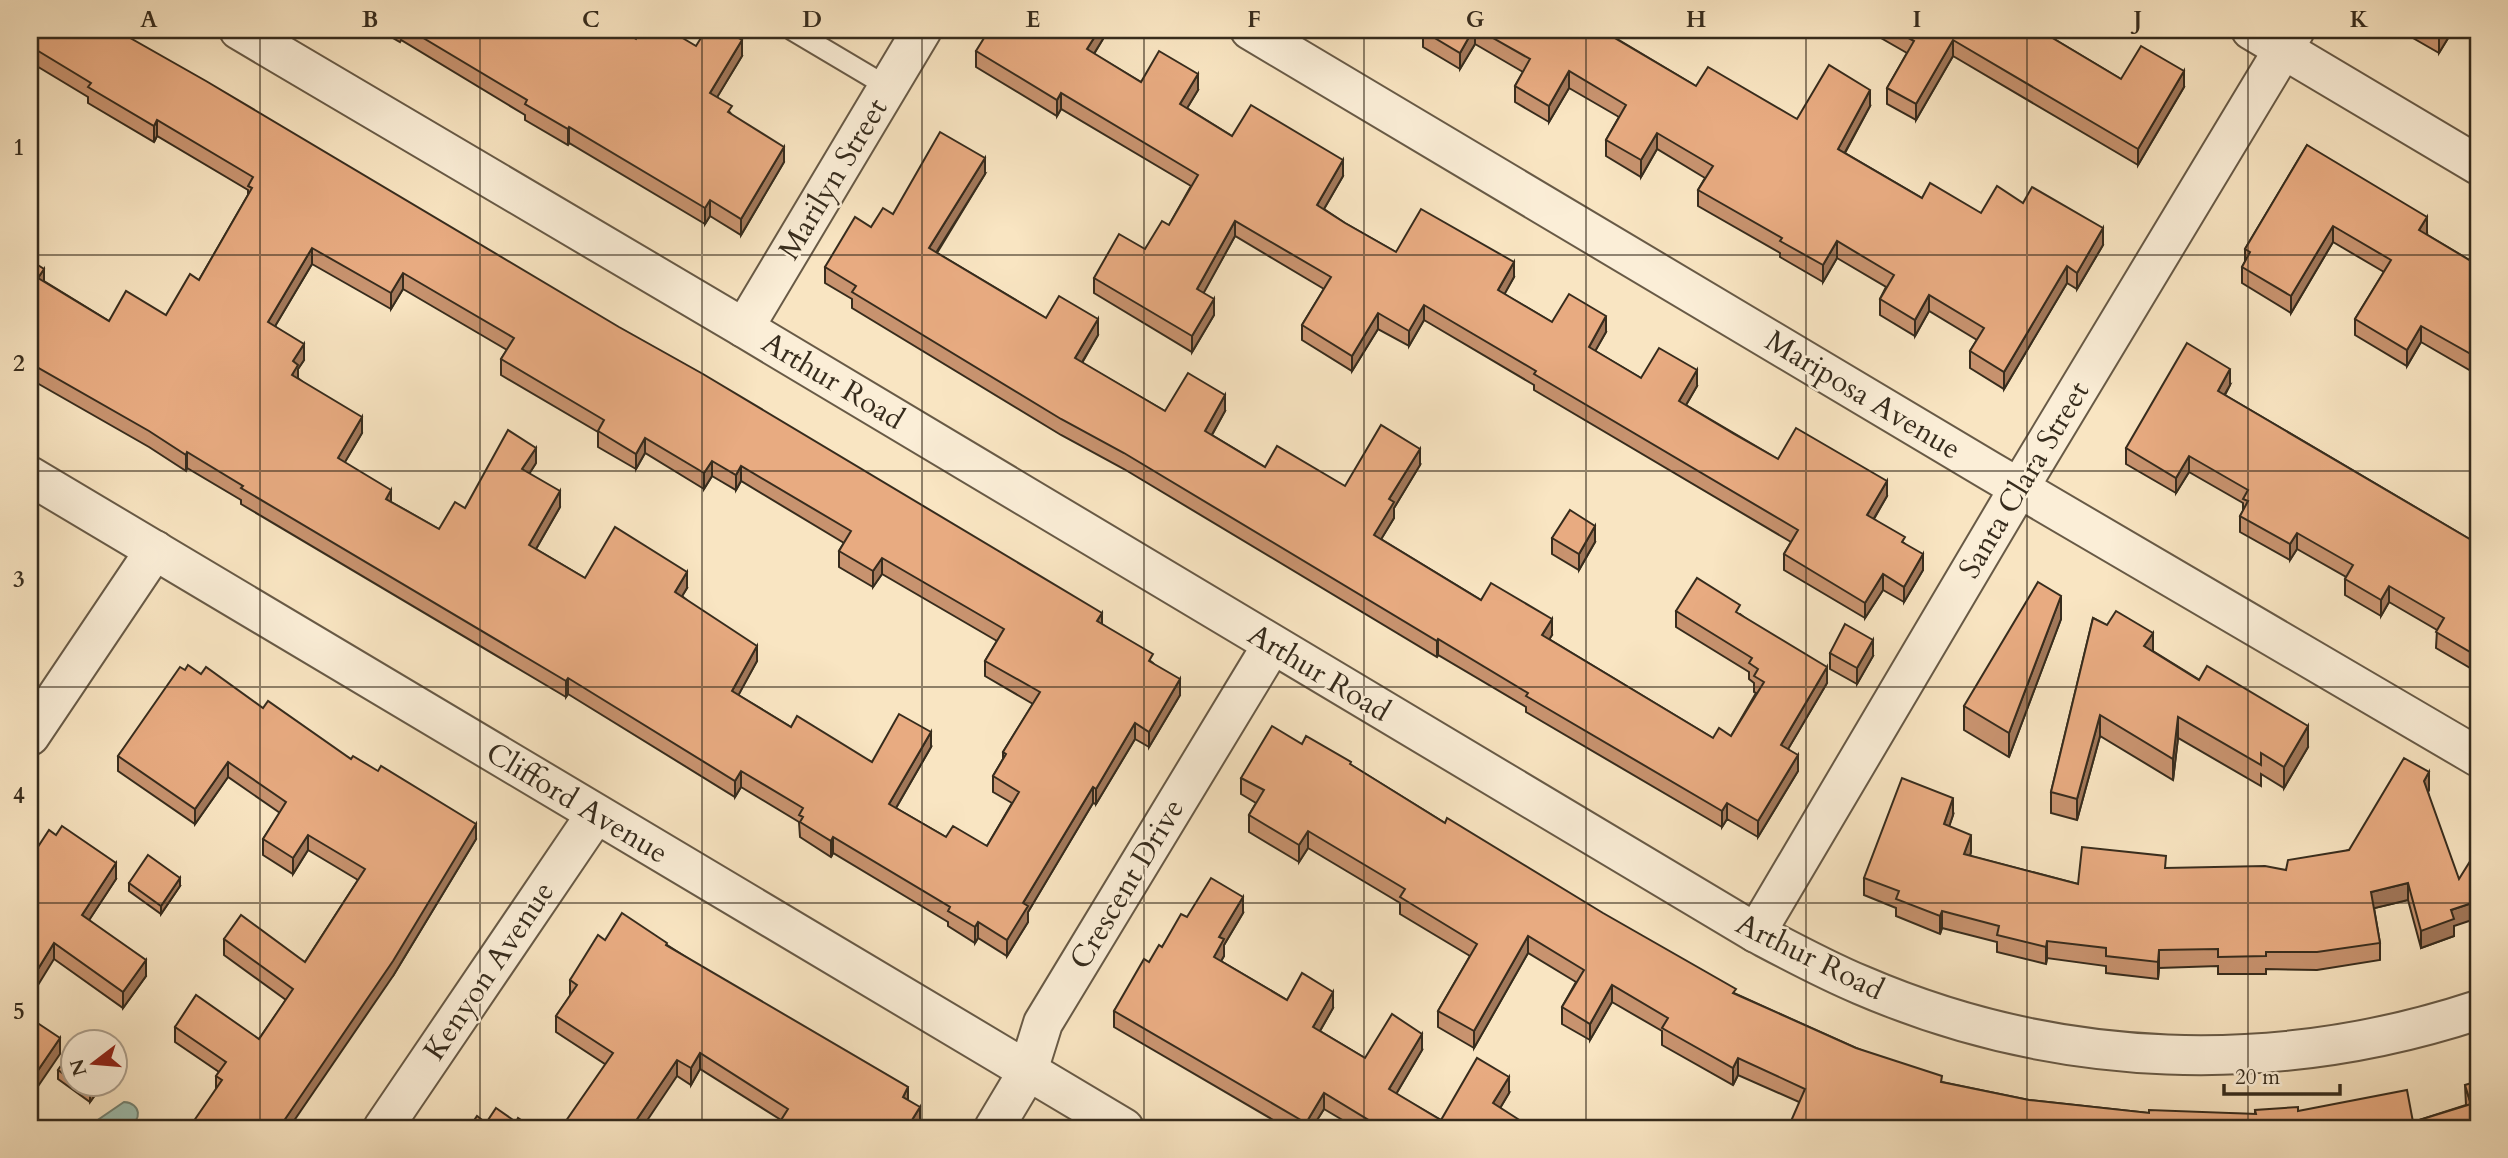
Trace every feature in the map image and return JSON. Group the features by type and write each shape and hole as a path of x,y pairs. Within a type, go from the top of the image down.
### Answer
{"street":[{"name":"Arthur Road","path":"239,30 744,328 1756,933 1825,969 1905,1002 2030,1038 2113,1051 2187,1056 2272,1053 2369,1039 2408,1031 2478,1010"},
{"name":"Marilyn Street","path":"744,328 922,30"},
{"name":"Mariposa Avenue","path":"1250,30 2018,488 2478,757"},
{"name":"Santa Clara Street","path":"1756,933 2018,488 2276,36"},
{"path":"2276,36 2478,165"},
{"name":"Clifford Avenue","path":"30,476 1124,1128"},
{"path":"30,736 155,550"},
{"name":"Crescent Drive","path":"995,1128 1028,1071 1043,1023 1272,645"},
{"name":"Kenyon Avenue","path":"383,1128 596,814"}],"lane":[{"path":"792,30 888,87"}],"water":[{"path":"124,1102 137,1109 138,1117 132,1124 117,1129 86,1128"}],"building":[{"path":"30,30 116,30 703,374 1102,613 1097,621 1153,654 1149,661 1180,679 1149,732 1135,723 1023,903 1028,906 1007,940 978,922 975,927 948,911 950,907 833,837 831,841 800,822 803,817 799,815 803,808 741,771 735,781 568,678 566,681 241,488 243,486 187,452 186,455 30,363 30,260 44,269 38,278 109,321 126,291 166,315 190,274 199,280 252,188 248,186 253,177 157,120 154,126 88,87 91,83 30,46","holes":["312,248 391,293 403,273 514,338 501,359 604,420 598,431 636,454 645,438 704,473 712,461 736,475 741,466 851,531 839,551 873,571 882,558 1004,629 985,661 1040,692 1003,752 1006,754 993,776 1019,792 987,846 953,826 946,837 889,804 931,732 899,714 872,762 797,716 791,727 732,691 757,646 675,592 687,572 615,527 585,578 529,545 560,491 522,469 536,448 508,430 465,508 455,502 439,529 386,499 391,490 338,458 362,417 292,375 298,365 293,361 304,344 268,322"]},
{"path":"410,30 621,30 636,39 642,30 669,30 696,46 706,30 724,30 742,40 710,93 732,106 728,112 784,147 741,219 710,200 705,208 525,104 527,100"},
{"path":"989,30 1099,30 1087,49 1141,82 1159,51 1198,74 1180,104 1232,136 1251,105 1343,160 1317,205 1345,223 1396,252 1421,209 1514,262 1498,290 1552,322 1569,294 1606,316 1589,347 1641,378 1659,348 1697,370 1679,401 1734,434 1778,459 1796,428 1887,481 1867,515 1905,537 1902,542 1923,554 1904,587 1883,574 1865,603 1784,554 1798,530 1534,374 1536,371 1424,305 1409,331 1378,313 1352,356 1302,325 1331,277 1235,221 1197,289 1214,299 1192,336 1094,278 1119,234 1145,249 1162,221 1169,225 1198,175 1061,93 1057,100 976,51"},
{"path":"1423,30 1473,30 1460,53"},
{"path":"1479,30 1601,30 1696,86 1708,67 1797,119 1829,65 1870,90 1838,149 1922,198 1930,183 1981,213 1997,186 2023,203 2032,187 2103,228 2077,273 2067,266 2004,372 1970,351 1984,328 1929,295 1915,320 1880,299 1894,275 1837,241 1823,265 1780,241 1782,238 1698,190 1713,166 1657,133 1641,160 1606,140 1626,105 1569,71 1549,106 1515,86 1530,59"},
{"path":"1894,30 2039,30 2121,79 2141,46 2184,71 2138,149 1953,40 1916,104 1887,88 1914,41"},
{"path":"2427,30 2444,30 2439,37"},
{"path":"940,132 985,158 929,248 1046,318 1059,296 1098,319 1075,358 1165,411 1188,373 1225,395 1205,431 1265,467 1277,446 1345,486 1381,425 1420,449 1389,499 1394,502 1374,535 1481,600 1491,583 1552,619 1542,635 1713,738 1719,728 1731,736 1764,682 1754,676 1758,669 1749,663 1752,658 1676,611 1697,578 1740,605 1736,612 1827,667 1781,745 1798,755 1758,821 1727,803 1722,811 1526,696 1528,693 1438,639 1437,641 1124,453 1061,419 852,292 856,286 825,267 855,217 871,227 883,208 893,214"},
{"path":"2307,145 2427,217 2419,230 2471,261 2478,248 2478,358 2421,326 2407,350 2355,319 2391,260 2333,226 2291,296 2242,267 2250,252 2245,249"},
{"path":"2187,343 2230,369 2218,391 2478,544 2478,642 2472,653 2436,632 2444,618 2389,586 2381,600 2345,579 2353,565 2297,533 2290,544 2240,516 2248,501 2243,499 2248,490 2189,456 2176,478 2126,448"},
{"path":"1570,510 1595,526 1579,554 1552,538"},
{"path":"2038,582 2061,596 2009,733 1964,706"},
{"path":"2116,611 2153,633 2144,646 2199,680 2207,666 2308,726 2284,767 2261,753 2261,765 2178,717 2173,759 2100,715 2077,799 2051,792 2093,618 2107,625"},
{"path":"1845,624 1873,640 1857,668 1830,653"},
{"path":"188,665 201,674 206,667 263,708 268,701 351,759 353,756 378,771 381,766 476,824 393,961 279,1128 189,1128 222,1080 216,1076 226,1062 175,1027 196,995 259,1039 293,989 224,939 241,915 305,962 365,869 308,835 293,858 263,839 286,802 228,762 195,809 118,756 180,667 185,670"},
{"path":"1272,726 1302,744 1306,736 1351,762 1350,764 1445,823 1447,818 1603,913 1736,989 1733,993 1856,1048 1942,1076 1941,1082 2029,1100 2149,1113 2149,1110 2256,1114 2255,1110 2298,1107 2298,1111 2407,1090 2413,1122 2471,1104 2465,1085 2478,1081 2478,1128 1788,1128 1805,1089 1738,1058 1733,1068 1662,1028 1668,1018 1612,985 1590,1024 1562,1007 1584,970 1528,936 1474,1031 1438,1011 1477,944 1400,897 1405,889 1308,831 1299,845 1249,815 1264,790 1241,778"},
{"path":"2404,758 2429,772 2424,781 2459,879 2474,855 2478,868 2478,901 2451,910 2454,919 2421,931 2408,883 2371,892 2380,943 2317,952 2266,952 2266,956 2218,957 2218,949 2159,950 2158,962 2106,956 2106,948 2047,941 2046,947 1997,935 1999,926 1942,911 1940,916 1896,899 1899,891 1864,878 1902,778 1953,798 1944,824 1971,835 1964,854 2078,884 2082,847 2166,856 2165,868 2265,866 2286,870 2288,860 2349,850"},
{"path":"62,826 116,863 82,915 146,960 123,992 54,943 30,982 30,859 49,830 56,835"},
{"path":"148,855 180,878 161,906 129,883"},
{"path":"1211,878 1243,897 1219,937 1224,939 1214,957 1287,1000 1302,973 1333,992 1313,1027 1365,1058 1392,1014 1422,1034 1389,1089 1441,1120 1477,1058 1509,1077 1493,1103 1521,1121 1517,1128 1373,1128 1375,1124 1324,1093 1306,1123 1114,1011 1144,959 1149,962 1159,945 1162,947 1181,914 1187,917"},
{"path":"622,913 667,943 666,945 908,1087 903,1097 920,1107 907,1128 776,1128 788,1109 700,1053 691,1068 677,1060 631,1128 561,1128 613,1053 556,1016 577,985 570,980 598,935 605,940"},
{"path":"30,1018 60,1038 30,1082"},
{"path":"496,1108 516,1122 518,1118 533,1128 469,1128 477,1116 486,1123"}]}
